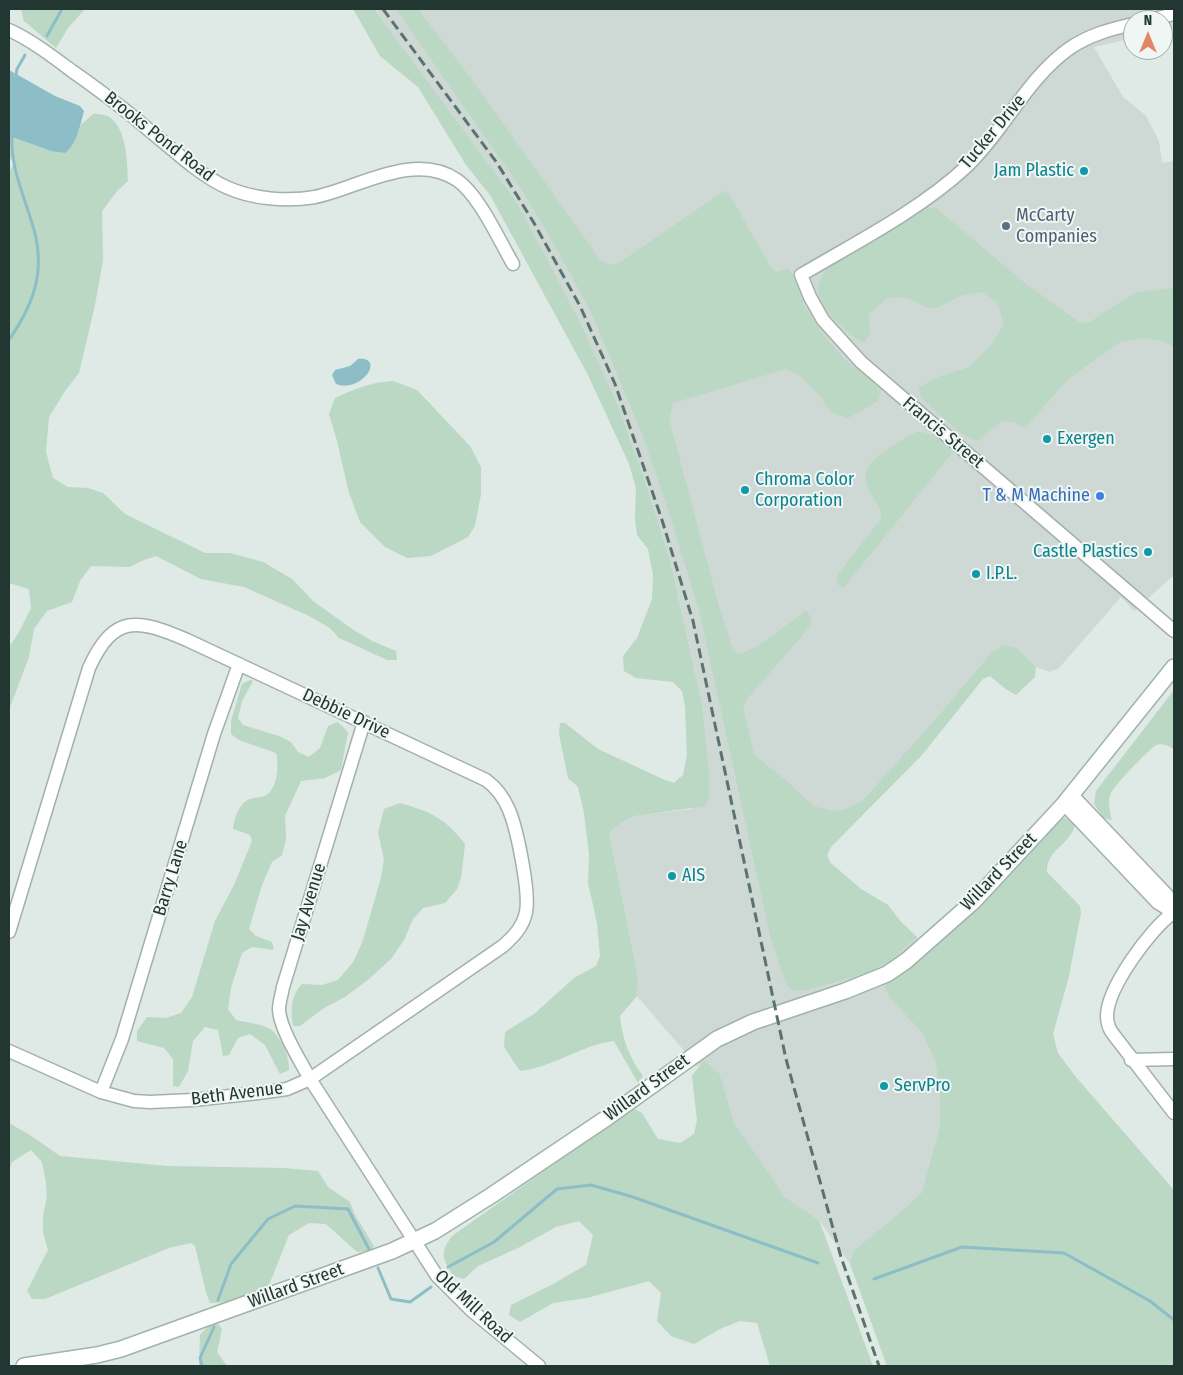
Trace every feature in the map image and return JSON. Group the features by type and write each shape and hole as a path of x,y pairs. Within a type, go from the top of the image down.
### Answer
{"street":[{"name":"Tucker Drive","path":"801,275 910,210 965,168 1052,63 1070,48 1089,37 1123,26"},
{"name":"Brooks Pond Road","path":"9,30 48,53 122,106 206,176 233,190 266,198 291,200 316,197 408,170 430,170 442,173 457,180 468,191 478,204 513,264"},
{"name":"Francis Street","path":"801,275 810,297 823,320 861,362 1174,631"},
{"name":"Debbie Drive","path":"9,932 95,655 106,638 128,625 148,625 184,638 470,771 494,786 505,802 513,820 526,881 527,906 523,921 518,930 503,946 310,1079"},
{"name":"Barry Lane","path":"101,1092 122,1040 214,734 239,664"},
{"name":"Willard Street","path":"24,1366 121,1350 392,1251 435,1232 608,1117 717,1039 752,1022 845,991 887,974 906,961 974,901 1068,799 1174,667"},
{"name":"Jay Avenue","path":"310,1079 280,1017 279,1003 364,722"},
{"path":"1068,799 1158,903 1174,913 1164,920 1126,967 1108,1006 1107,1020 1110,1031 1174,1114"},
{"name":"Beth Avenue","path":"9,1052 101,1092 134,1101 193,1100 287,1089 310,1079"},
{"path":"1131,1060 1174,1059"},
{"path":"310,1079 415,1241"},
{"name":"Old Mill Road","path":"415,1241 429,1265 444,1283 494,1329 540,1366"}],"shaded area":[{"path":"374,9 1174,9 1173,28 1173,10 1123,10 1123,40 1094,47 1123,97 1146,116 1159,141 1162,163 1174,161 1174,575 1134,611 1121,597 1059,668 1050,672 1036,667 1017,648 991,653 861,802 845,809 832,811 831,847 827,855 830,862 861,889 888,905 901,922 917,937 923,956 884,986 889,997 922,1033 935,1060 940,1094 940,1125 922,1192 853,1251 850,1264 819,1220 785,1197 755,1155 734,1123 720,1074 704,1060 698,1067 637,996 638,976 609,833 622,822 635,816 692,809 709,797 709,769 702,704 670,560 619,408 583,328 514,198"}],"green space":[{"path":"21,9 85,9 68,28 56,48 24,21"},
{"path":"353,9 374,9 514,198 583,328 619,408 670,560 702,704 709,769 709,797 706,806 635,816 622,822 609,833 638,977 637,996 620,1016 627,1048 643,1076 638,1083 614,1041 590,1047 532,1069 520,1071 504,1047 505,1032 534,1014 574,978 596,966 600,956 597,923 588,883 589,854 584,813 578,787 568,778 559,734 560,723 565,723 598,749 665,780 674,783 683,775 687,756 685,707 682,691 673,682 636,678 624,671 623,656 637,638 652,599 653,575 648,549 637,535 635,519 636,488 629,464 588,375 490,195 466,165 418,87 380,56"},
{"path":"396,9 418,9 472,80 601,261 610,265 619,263 724,191 729,194 772,269 778,272 788,268 792,273 805,307 823,334 844,359 869,378 881,392 878,401 848,418 831,412 819,395 798,374 786,369 673,403 669,419 719,607 733,650 741,654 758,646 806,611 811,617 811,625 748,698 743,707 754,755 788,782 813,806 832,811 845,809 861,802 991,653 1004,645 1017,648 1036,667 1035,677 1016,695 990,676 983,679 922,755 831,847 827,855 830,863 861,889 888,905 901,922 917,937 888,962 868,973 803,991 792,990 785,982 770,935 699,610 643,436 591,312 559,253 522,190"},
{"path":"93,114 107,116 115,122 119,129 125,146 128,181 118,190 102,211 103,260 95,305 79,373 49,417 46,452 53,478 68,487 88,488 103,493 125,514 205,553 230,553 263,562 292,579 313,601 352,629 372,641 396,651 397,660 387,660 339,638 330,628 309,616 244,587 201,579 156,556 130,567 91,566 80,581 72,602 47,611 34,629 29,657 9,710 9,647 31,608 29,589 9,583 9,173 14,162 9,157 9,136 51,151 69,149 81,125"},
{"path":"927,208 936,208 1026,284 1079,322 1089,323 1135,293 1174,288 1174,348 1164,341 1139,338 1120,342 1068,379 1025,428 1014,422 1001,421 978,441 963,435 921,398 919,388 938,377 969,367 993,343 1004,324 998,304 984,292 963,295 937,308 926,308 915,301 902,297 887,298 869,314 870,335 864,343 850,334 835,320 823,305 818,290 820,280 830,265"},
{"path":"393,381 417,390 470,446 481,467 481,494 475,526 468,537 431,556 407,558 385,547 360,522 349,493 329,414 335,398 363,387"},
{"path":"916,432 932,435 941,440 953,452 844,587 839,586 836,578 839,573 881,519 880,509 866,481 866,473 869,466 880,454"},
{"path":"250,680 253,681 242,701 238,718 243,725 279,736 291,742 298,752 309,757 320,748 328,726 338,722 348,732 341,770 325,778 301,781 285,816 286,839 282,855 272,862 262,885 249,929 256,936 272,942 274,950 252,947 242,953 231,988 228,1009 236,1020 264,1026 275,1033 284,1047 288,1058 289,1070 280,1074 265,1045 250,1034 238,1038 229,1055 223,1056 218,1030 205,1027 193,1041 188,1071 179,1087 173,1086 173,1059 164,1048 137,1041 137,1031 147,1017 166,1018 181,1013 192,997 215,921 234,885 252,841 250,835 233,829 234,821 241,806 246,801 265,796 273,788 275,782 277,770 276,753 239,740 231,734 231,721 242,684"},
{"path":"1174,690 1174,749 1159,744 1147,753 1111,793 1109,803 1112,820 1103,818 1094,804 1096,791"},
{"path":"400,803 437,817 451,828 465,844 461,878 457,889 445,903 423,908 413,919 404,940 391,959 369,979 300,1026 293,1026 293,999 302,984 322,985 338,980 354,961 363,940 381,878 384,859 378,833 384,809"},
{"path":"1066,818 1075,824 1073,831 1050,858 1047,872 1080,906 1081,913 1069,976 1053,1034 1058,1053 1075,1076 1174,1190 1174,1366 887,1366 850,1264 853,1251 922,1192 940,1125 940,1094 935,1060 922,1033 889,997 884,986 923,956 952,929 1059,819"},
{"path":"704,1060 720,1074 734,1123 785,1197 819,1220 873,1366 770,1366 757,1323 740,1321 720,1329 694,1344 671,1336 657,1321 661,1293 649,1281 587,1298 553,1303 520,1322 509,1315 511,1305 586,1265 593,1235 579,1221 556,1227 518,1248 478,1266 464,1279 453,1276 444,1256 445,1247 452,1236 633,1108 642,1113 658,1139 680,1143 694,1134 697,1120 692,1076"},
{"path":"9,1123 60,1156 167,1166 283,1168 318,1171 328,1187 350,1202 355,1215 374,1246 370,1251 357,1252 326,1224 309,1223 289,1235 269,1285 263,1290 241,1299 210,1303 195,1246 191,1243 169,1248 45,1299 32,1299 27,1291 48,1250 43,1232 43,1215 47,1197 46,1183 42,1162 31,1150 12,1162 9,1170"},
{"path":"210,1324 218,1324 222,1329 217,1352 227,1366 199,1366 200,1335"}],"water":[{"path":"9,70 55,96 80,106 84,111 75,140 65,153 51,151 9,136"},
{"path":"358,359 366,360 370,363 370,368 362,380 346,386 336,384 332,375 335,370 350,366"}],"waterway":[{"path":"47,36 62,9"},
{"path":"16,75 17,69 25,55"},
{"path":"9,340 32,297 38,268 36,237 15,167 12,134"},
{"path":"448,1267 494,1242 557,1189 591,1185 633,1197 818,1263"},
{"path":"218,1300 231,1264 268,1219 295,1206 348,1209 370,1251"},
{"path":"874,1279 962,1247 1064,1253 1150,1301 1174,1320"},
{"path":"378,1268 391,1299 410,1302 431,1287"},
{"path":"202,1366 200,1358 214,1327"}],"railway":[{"path":"383,9 497,163 534,223 580,306 615,384 662,520 693,621 786,1059 841,1257 879,1366"}],"place":[{"name":"Jam Plastic","path":"1084,171"},
{"name":"McCarty Companies","path":"1006,226"},
{"name":"Exergen","path":"1047,439"},
{"name":"Chroma Color Corporation","path":"745,490"},
{"name":"T & M Machine","path":"1100,496"},
{"name":"Castle Plastics","path":"1148,552"},
{"name":"I.P.L.","path":"976,574"},
{"name":"AIS","path":"672,876"},
{"name":"ServPro","path":"884,1086"}]}
